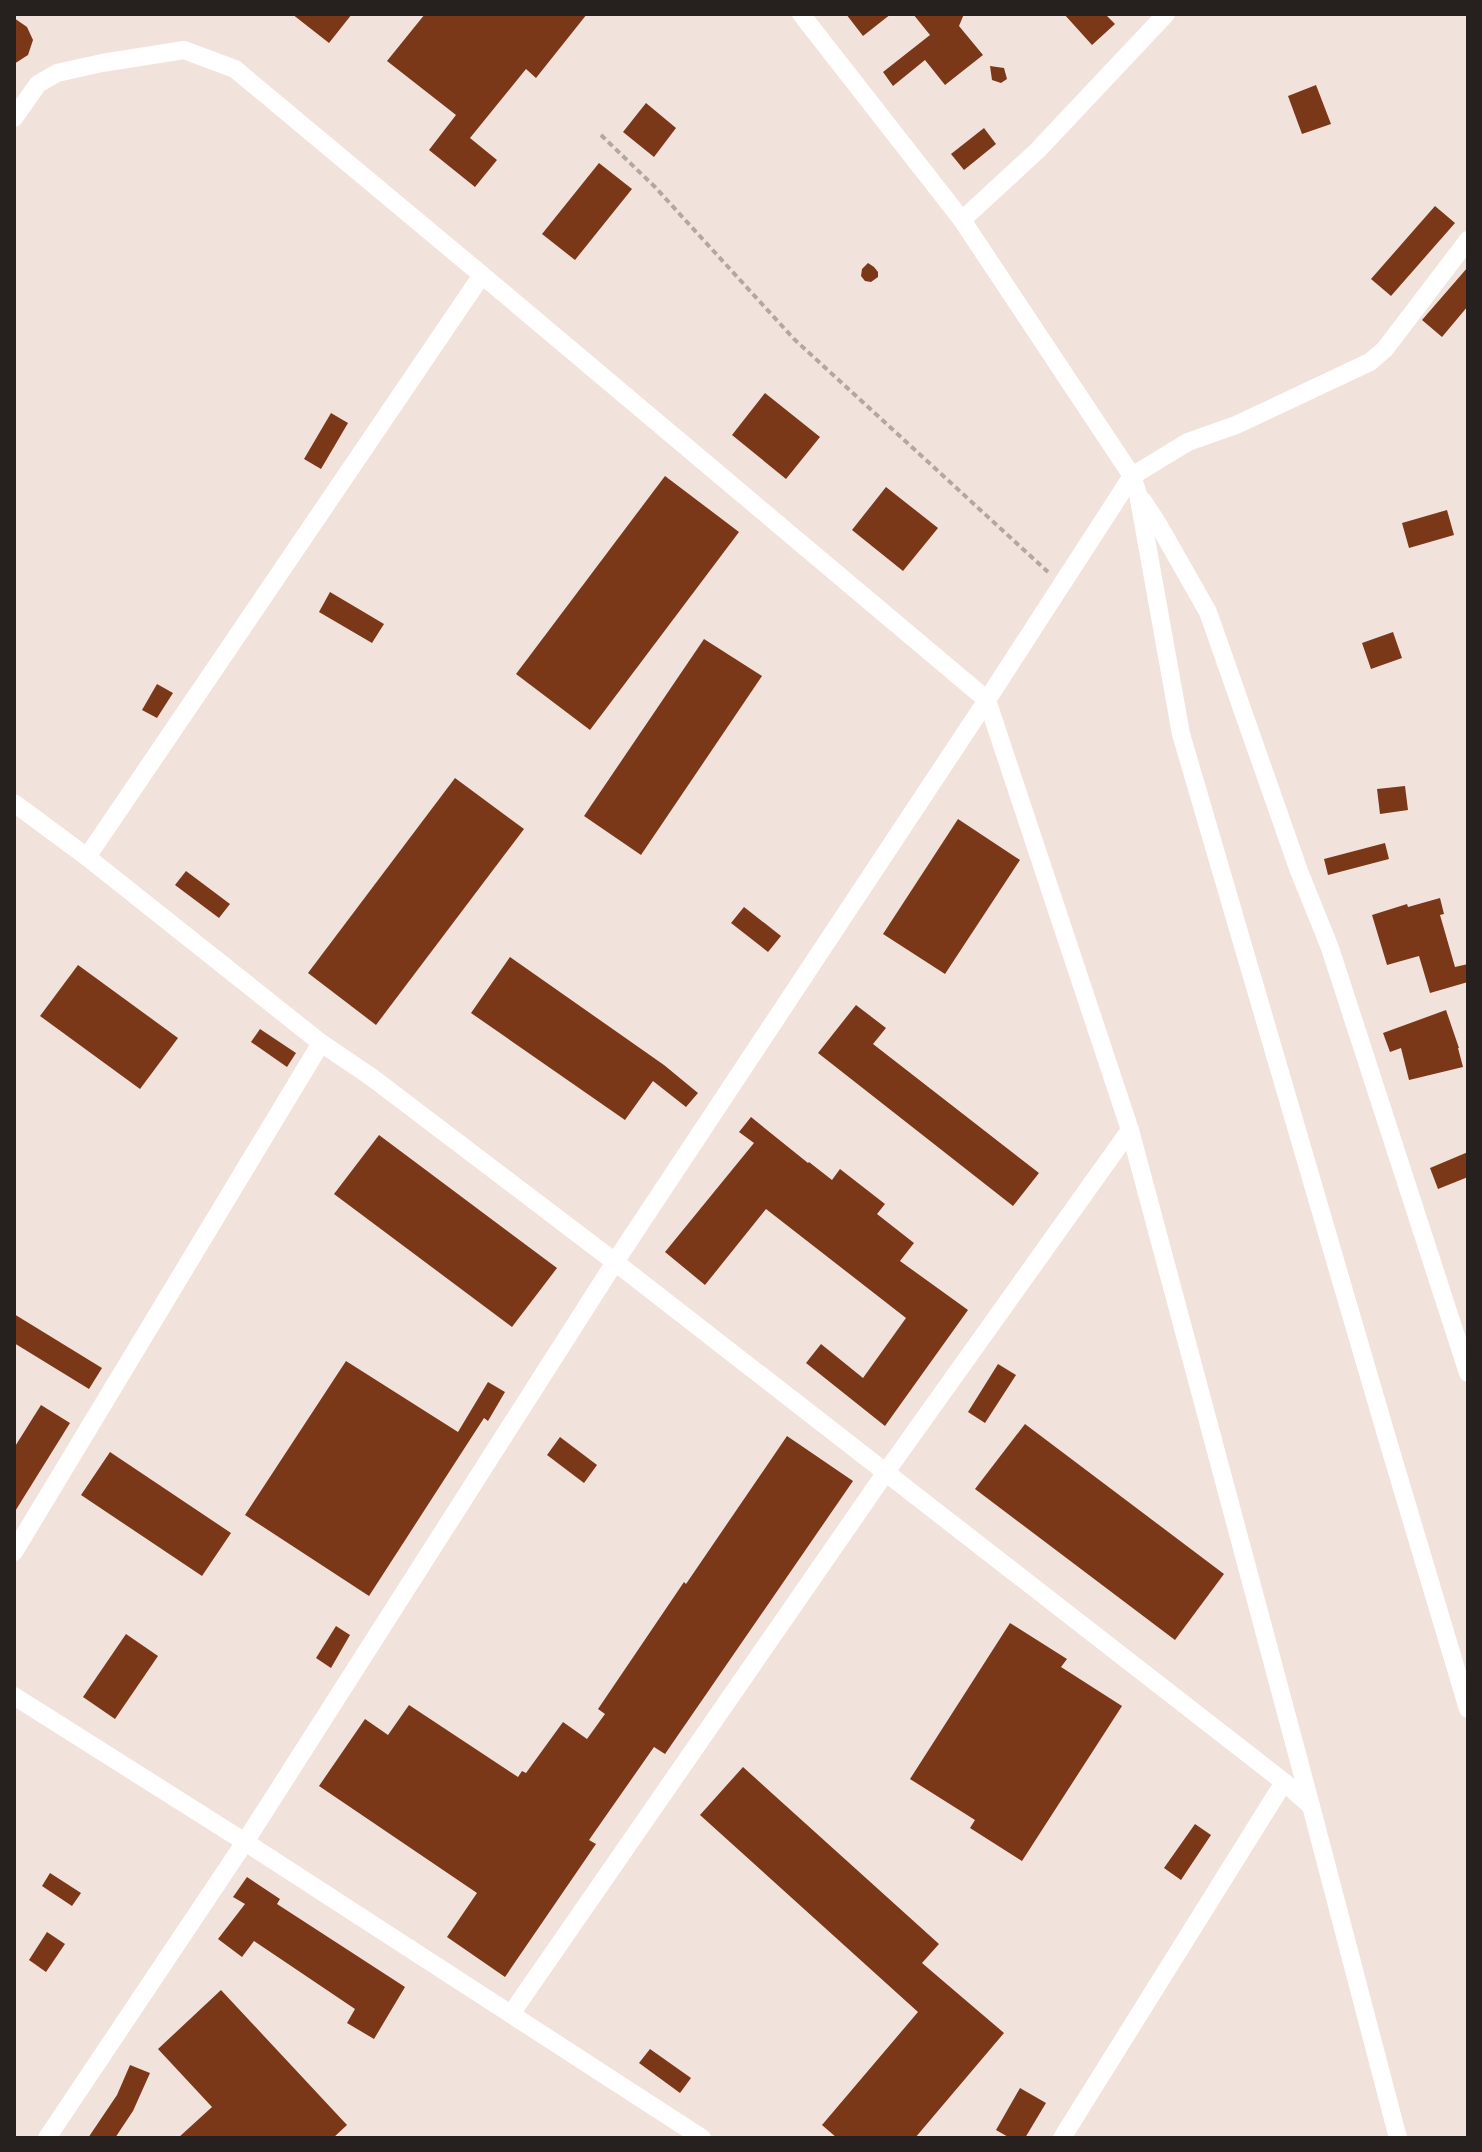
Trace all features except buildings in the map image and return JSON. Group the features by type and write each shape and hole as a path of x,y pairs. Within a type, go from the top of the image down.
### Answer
{"street":[{"path":"801,14 962,220 1135,485 1208,612 1299,871 1330,948 1468,1373"},
{"path":"962,220 1037,151 1166,14"},
{"path":"14,118 38,84 57,73 102,63 184,50 235,69 987,700 1130,1130 1398,2138"},
{"path":"47,2138 245,1842 615,1262 1062,584 1135,485 1188,442 1236,425 1370,362 1385,349 1468,240"},
{"path":"87,857 482,275"},
{"path":"1135,485 1181,734 1468,1709"},
{"path":"14,803 87,857 321,1043 370,1076 615,1262 1311,1806"},
{"path":"14,1552 321,1043"},
{"path":"511,2014 886,1472 1130,1130"},
{"path":"14,1696 702,2138"},
{"path":"1062,2138 1284,1782"}],"path":[{"path":"601,135 655,187 794,339 1062,584"}]}
